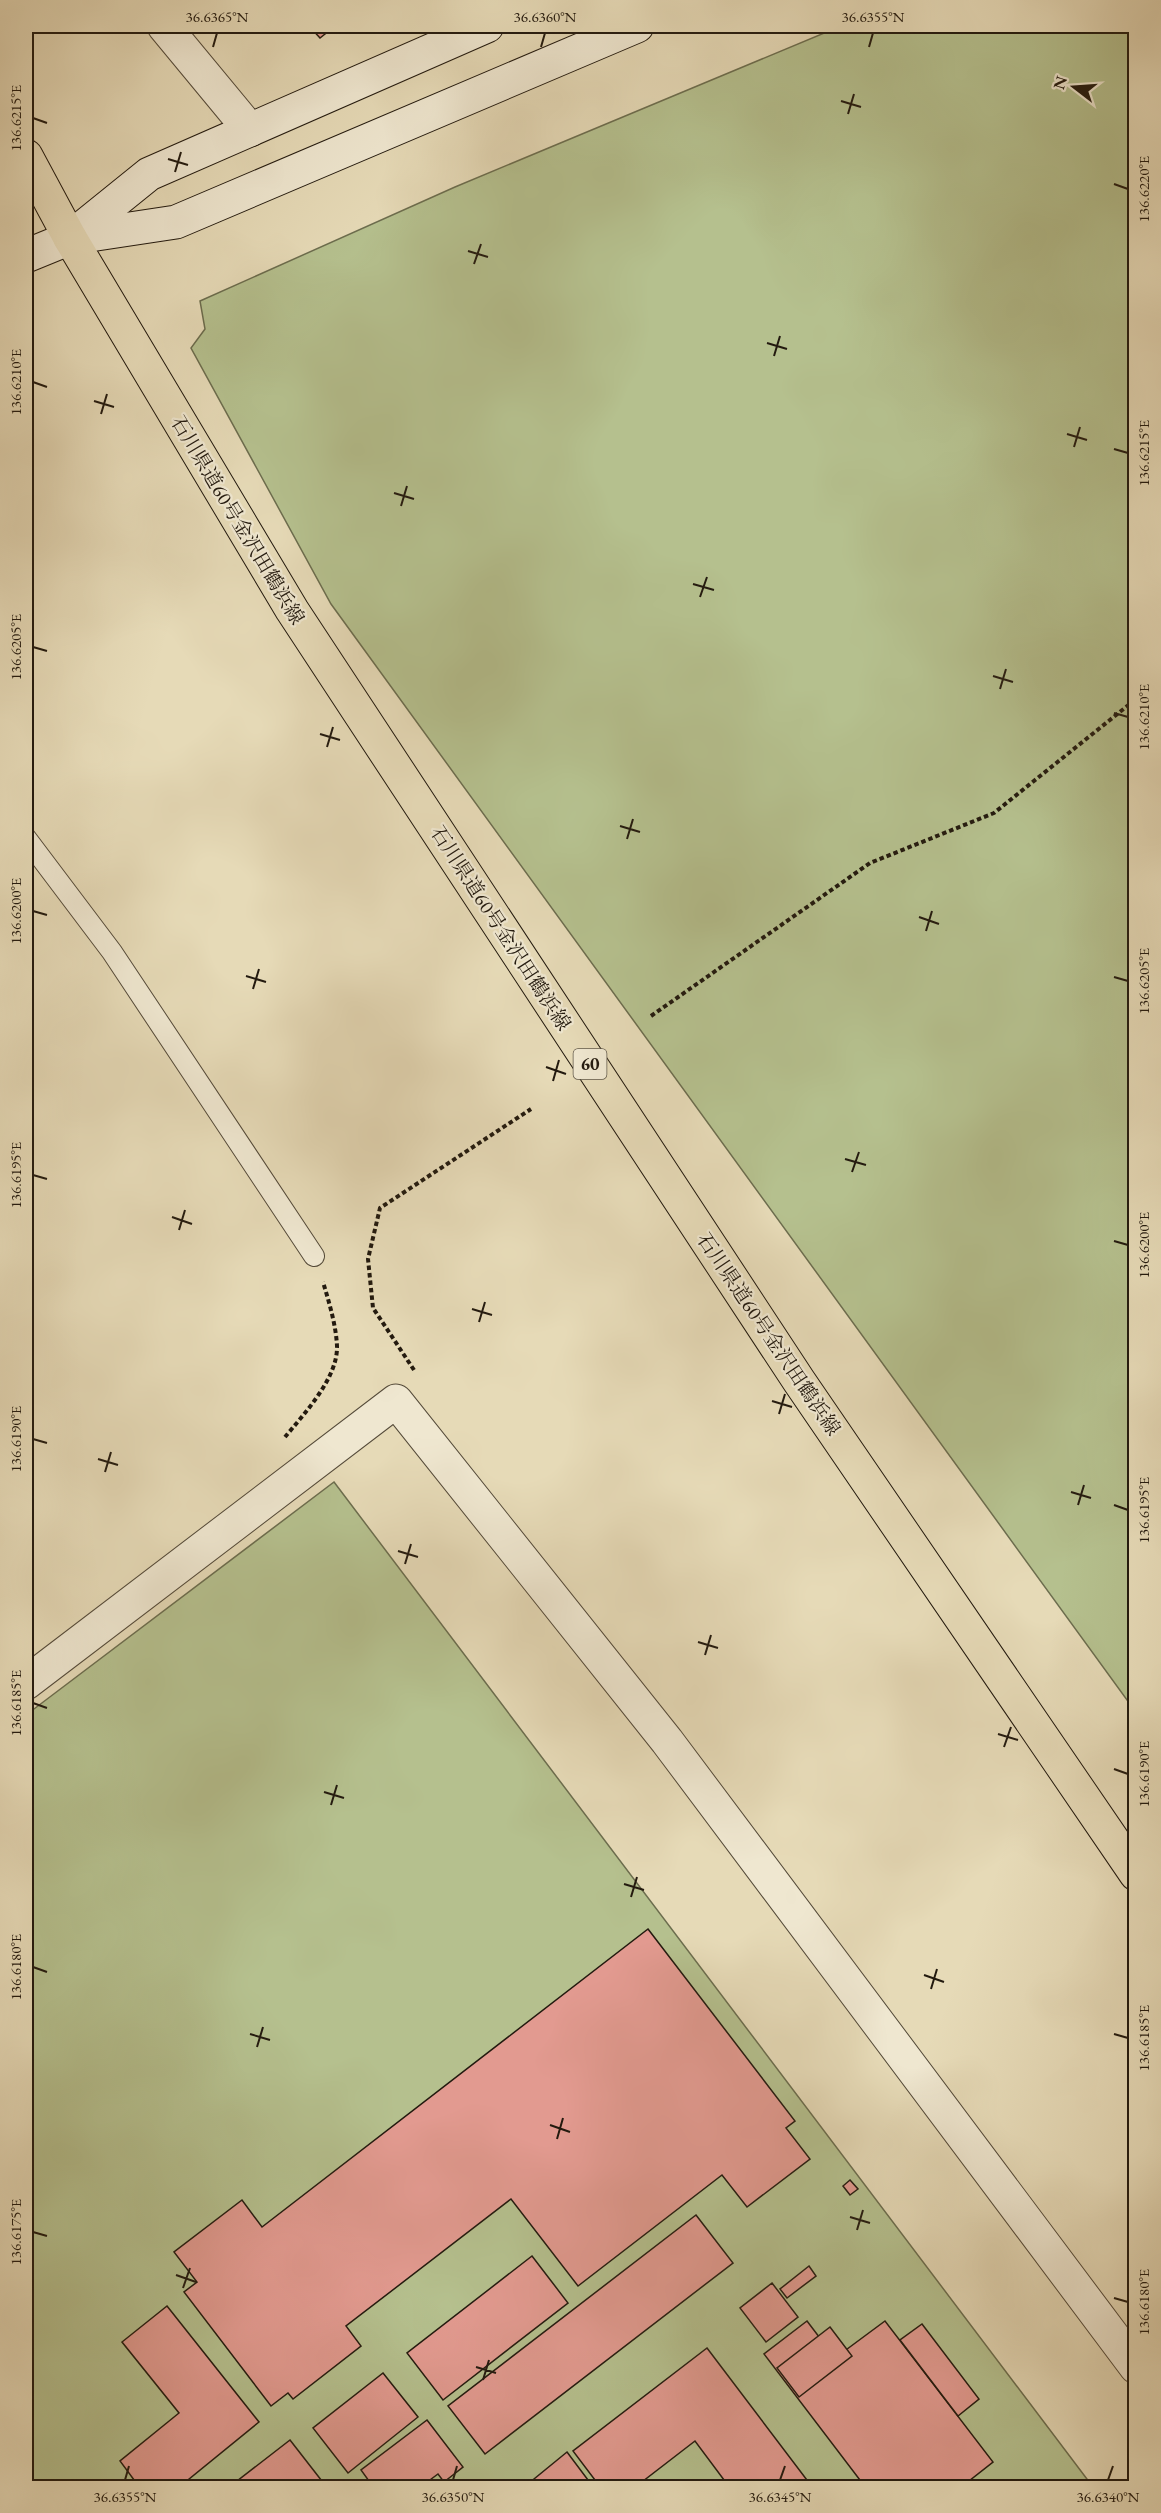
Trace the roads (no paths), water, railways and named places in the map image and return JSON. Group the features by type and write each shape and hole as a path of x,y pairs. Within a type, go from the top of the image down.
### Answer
{"main road":[{"path":"26,156 70,238"},
{"path":"26,180 70,238"},
{"name":"石川県道60号金沢田鶴浜線","path":"70,238 292,610 799,1381 1136,1874"}],"street":[{"path":"164,26 250,130"},
{"path":"70,238 149,174 488,26"},
{"path":"26,256 70,238 176,222 633,26"},
{"path":"26,1683 396,1401 667,1741 1136,2367"}],"lane":[{"path":"26,838 112,952 314,1256"}]}
